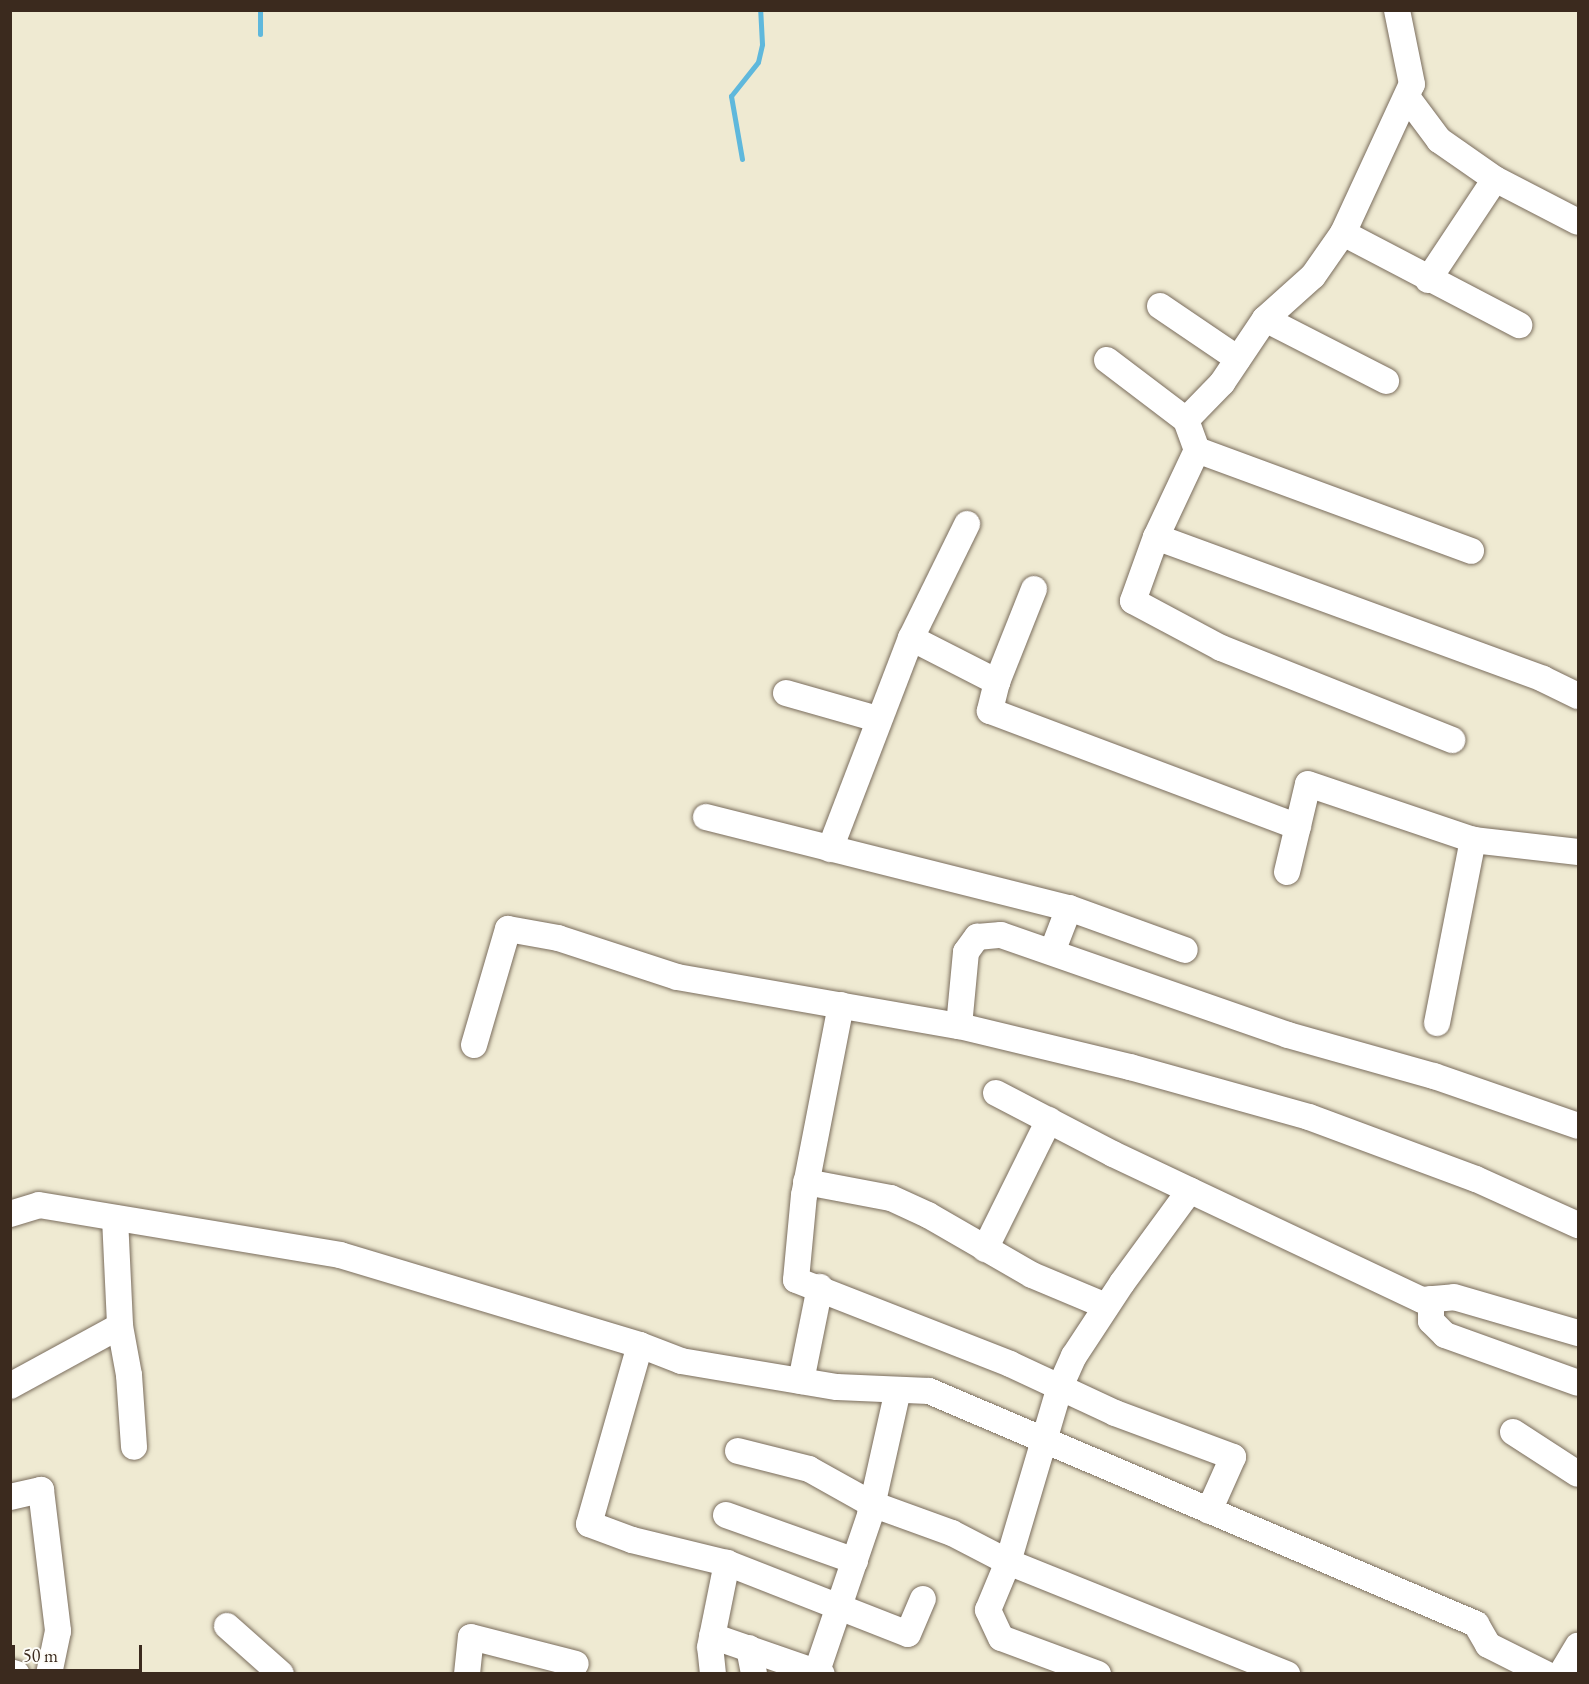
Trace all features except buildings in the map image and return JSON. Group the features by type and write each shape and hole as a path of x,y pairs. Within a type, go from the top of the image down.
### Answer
{"street":[{"path":"1186,420 1222,383 1265,319 1313,276 1344,233 1412,84 1393,12"},
{"path":"1407,97 1439,140 1495,179 1578,222"},
{"path":"1428,280 1495,179"},
{"path":"1344,233 1428,280 1519,325"},
{"path":"1160,306 1238,359"},
{"path":"1265,319 1386,381"},
{"path":"1107,360 1186,420 1197,450 1156,537 1132,601 1221,648 1452,740"},
{"path":"1197,450 1471,550"},
{"path":"830,849 877,719 911,638 967,524"},
{"path":"1156,537 1543,679 1578,696"},
{"path":"1034,588 997,682 990,711 1298,827"},
{"path":"911,638 997,682"},
{"path":"786,693 877,719"},
{"path":"1287,872 1308,784 1473,840 1578,852"},
{"path":"706,817 1069,908 1185,950"},
{"path":"1437,1023 1473,840"},
{"path":"1052,952 1069,908"},
{"path":"474,1045 508,929 558,938 677,977 959,1026 1130,1067 1309,1118 1476,1179 1578,1225"},
{"path":"959,1026 966,952 977,936 1001,935 1288,1035 1434,1076 1578,1126"},
{"path":"841,1005 806,1182 796,1280 820,1287 1060,1388 1233,1457 1209,1511"},
{"path":"996,1093 1190,1190 1422,1300 1454,1297 1578,1333"},
{"path":"985,1249 1049,1120"},
{"path":"806,1182 891,1198 928,1215 985,1249 1053,1285 1106,1306"},
{"path":"1090,1672 1001,1638 988,1610 1008,1562 1046,1442 1060,1388 1074,1356 1106,1306 1190,1190"},
{"path":"10,1214 39,1205 340,1256 640,1345 681,1361 837,1388 929,1391 1020,1427 1046,1442 1476,1624 1488,1645 1546,1674"},
{"path":"115,1218 120,1326 129,1375 134,1447"},
{"path":"801,1381 820,1287"},
{"path":"1431,1299 1431,1321 1445,1335 1578,1383"},
{"path":"10,1386 120,1326"},
{"path":"640,1345 589,1524 632,1540 727,1563 908,1634 923,1599"},
{"path":"712,1636 819,1672 872,1504 898,1389"},
{"path":"1514,1432 1578,1473"},
{"path":"738,1451 808,1469 872,1504 952,1533 1008,1562 1287,1674"},
{"path":"10,1497 41,1490 58,1631 49,1674"},
{"path":"726,1515 855,1562"},
{"path":"713,1674 712,1636 727,1563"},
{"path":"227,1626 281,1674"},
{"path":"467,1674 471,1636 576,1664"},
{"path":"1561,1674 1578,1646"},
{"path":"749,1648 754,1674"},
{"path":"10,1672 17,1674"}],"waterway":[{"path":"260,10 260,34"},
{"path":"742,159 731,96 758,62 762,44 760,10"}]}
